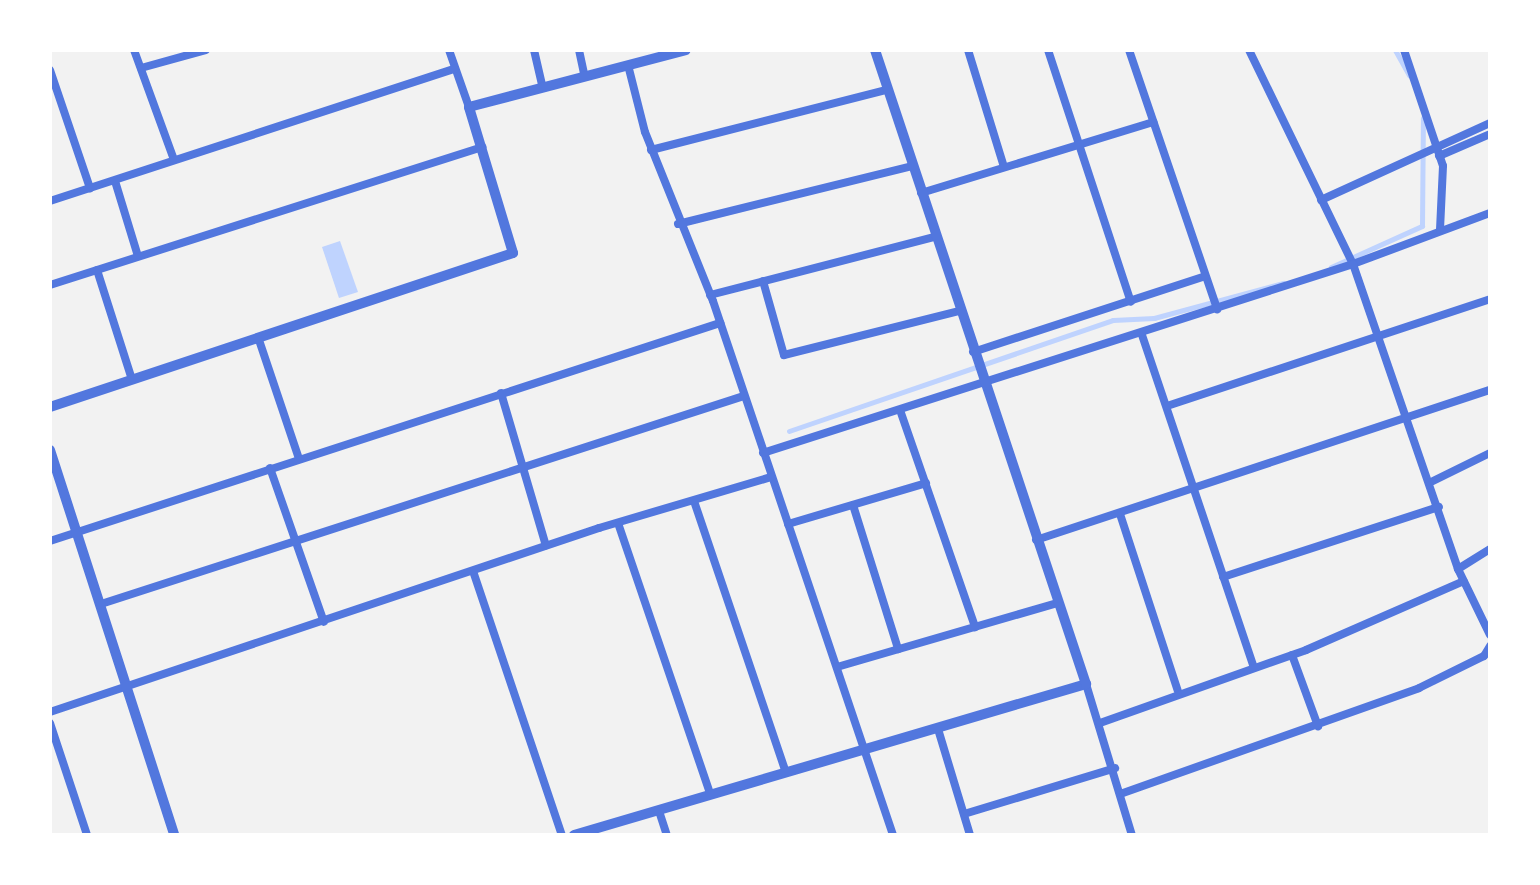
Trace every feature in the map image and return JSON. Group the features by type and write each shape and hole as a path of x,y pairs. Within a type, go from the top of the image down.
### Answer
{"street":[{"path":"134,50 174,160"},
{"path":"140,68 206,50"},
{"path":"50,407 513,253 448,50"},
{"path":"534,50 542,84"},
{"path":"578,50 584,74"},
{"path":"469,107 542,84 686,50"},
{"path":"875,50 959,311 1115,768 1132,835"},
{"path":"968,50 1004,167"},
{"path":"1048,50 1132,302"},
{"path":"1129,50 1215,304"},
{"path":"1250,50 1351,260 1432,481 1458,569 1490,634"},
{"path":"1404,50 1431,152 1440,230"},
{"path":"628,64 652,150 720,323 892,835"},
{"path":"50,201 455,69"},
{"path":"50,70 90,188"},
{"path":"652,150 886,90"},
{"path":"921,193 1153,122"},
{"path":"1322,200 1490,123"},
{"path":"1431,152 1490,134"},
{"path":"50,285 482,147"},
{"path":"678,224 912,166"},
{"path":"115,181 138,256"},
{"path":"763,453 1142,335 1215,304 1490,213"},
{"path":"710,295 934,236"},
{"path":"97,270 132,380"},
{"path":"977,362 1206,276"},
{"path":"763,281 784,356 959,311"},
{"path":"1167,406 1490,299"},
{"path":"50,541 720,323"},
{"path":"1142,335 1254,668"},
{"path":"258,337 299,459"},
{"path":"1036,540 1193,492 1490,390"},
{"path":"501,393 546,546"},
{"path":"102,604 744,396"},
{"path":"900,410 975,627"},
{"path":"50,450 174,835"},
{"path":"1432,481 1490,453"},
{"path":"270,468 324,622"},
{"path":"50,712 618,522 771,477"},
{"path":"788,524 926,483"},
{"path":"694,501 786,773"},
{"path":"853,505 898,649"},
{"path":"1223,577 1439,507"},
{"path":"1120,514 1178,691"},
{"path":"618,522 710,794"},
{"path":"1458,569 1490,549"},
{"path":"473,571 562,835"},
{"path":"1100,723 1178,691 1292,655 1464,582"},
{"path":"837,667 1058,603"},
{"path":"1123,794 1419,688 1484,656 1490,646"},
{"path":"1292,655 1318,726"},
{"path":"574,835 1086,684"},
{"path":"50,723 87,835"},
{"path":"938,728 970,835"},
{"path":"964,814 1115,768"},
{"path":"659,811 666,835"}],"water":[{"path":"340,241 358,292 339,298 322,247"}],"waterway":[{"path":"1395,50 1409,75"},
{"path":"1331,267 1422,226 1423,118"},
{"path":"789,431 1113,320 1154,318 1283,283"}]}
